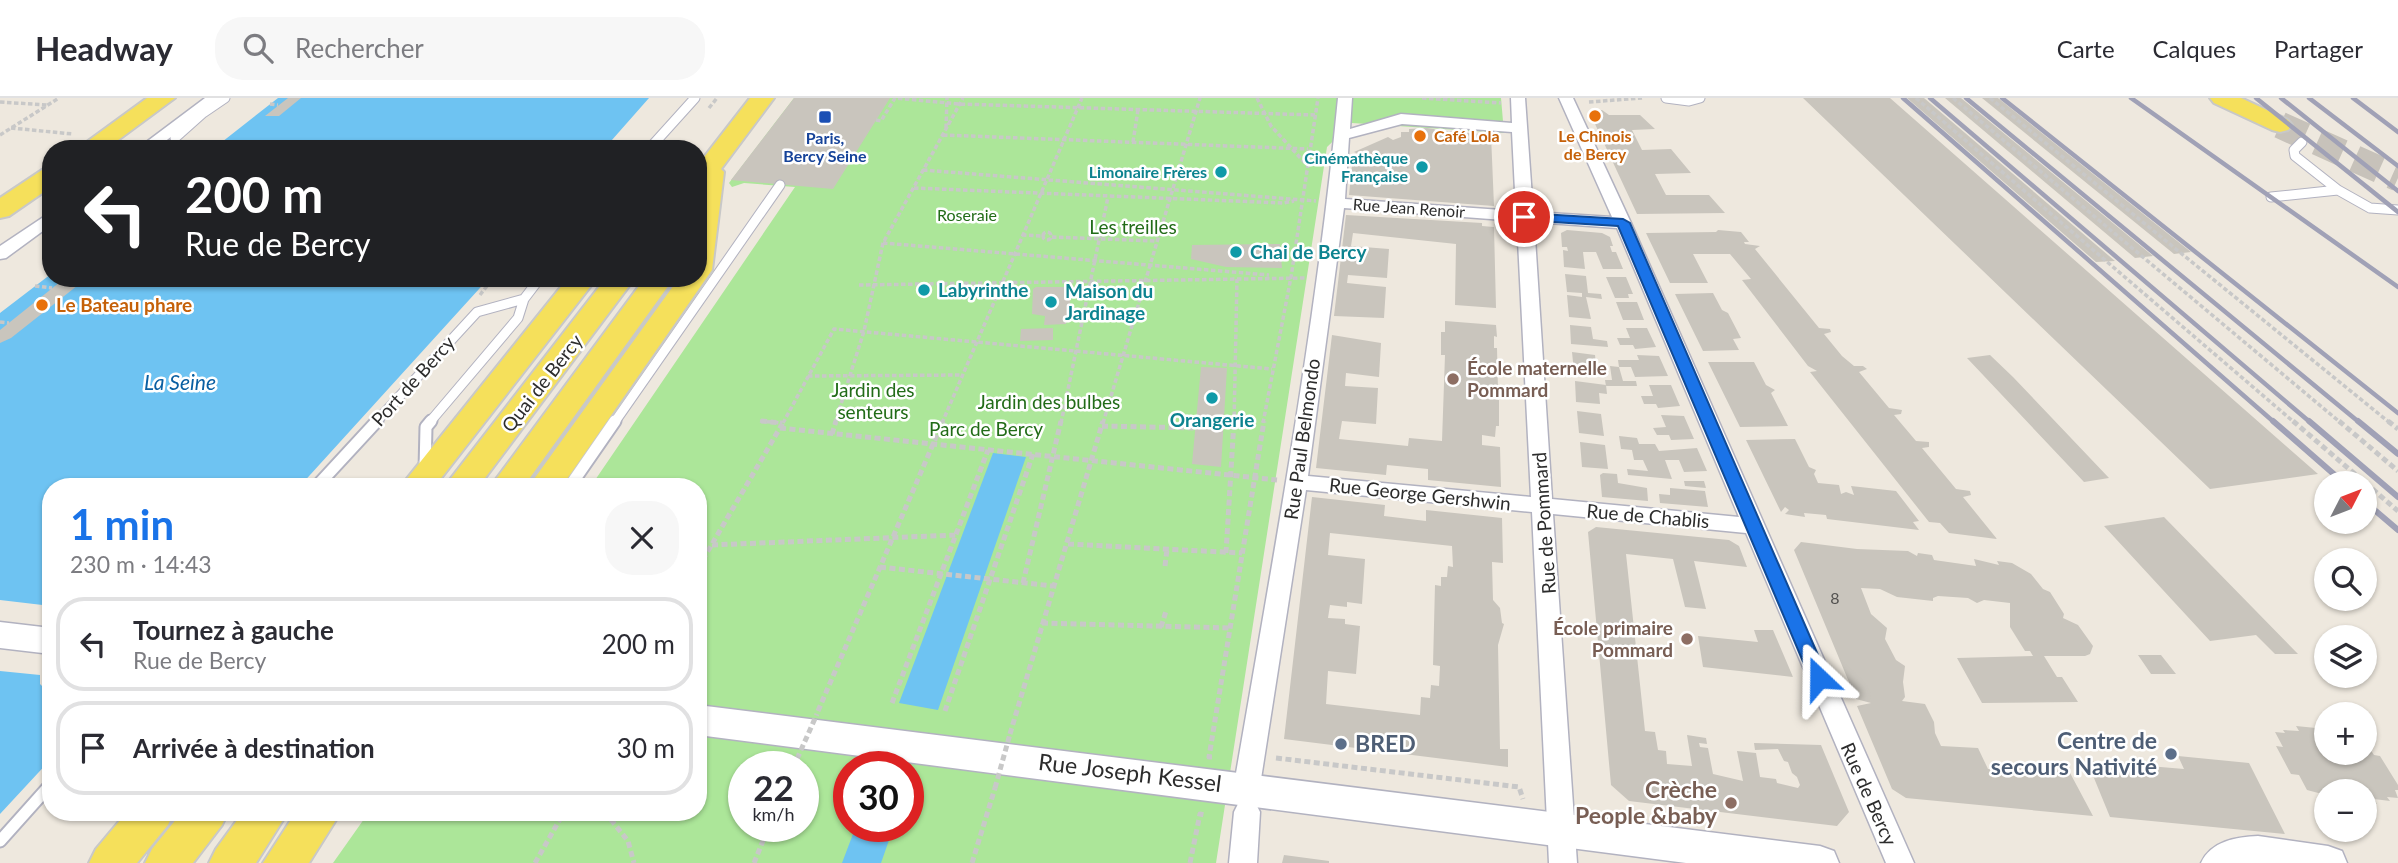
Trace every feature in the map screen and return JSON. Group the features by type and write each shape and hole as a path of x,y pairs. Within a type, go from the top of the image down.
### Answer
{"main road":[{"path":"83,140 163,98"},
{"path":"709,129 735,98"},
{"path":"707,173 712,162 762,98"},
{"path":"2222,98 2280,125"},
{"path":"707,201 712,162"},
{"path":"0,210 42,181"},
{"path":"424,478 576,287"},
{"name":"Quai de Bercy","path":"467,478 614,287"},
{"name":"Quai de Bercy","path":"513,478 653,287"},
{"path":"551,478 687,287"},
{"path":"0,635 42,640"},
{"name":"Rue Joseph Kessel","path":"707,721 1562,846 1820,863"},
{"path":"111,863 146,821"},
{"path":"167,863 201,821"},
{"path":"231,863 261,821"},
{"path":"285,863 314,821"},
{"path":"2220,863 2236,855 2260,854 2328,863"}],"street":[{"path":"158,140 215,98"},
{"name":"Rue Paul Belmondo","path":"1250,770 1297,482 1336,203 1345,98"},
{"name":"Rue de Bercy","path":"1566,98 1623,223 1900,863"},
{"path":"1518,101 1524,217 1623,223"},
{"path":"138,140 164,121 198,113"},
{"path":"1341,136 1401,119 1521,128"},
{"name":"Rue Jean Renoir","path":"1336,203 1524,217"},
{"path":"0,239 42,209"},
{"name":"Rue de Pommard","path":"1524,217 1544,506 1562,846"},
{"path":"0,254 42,224"},
{"name":"Rue George Gershwin","path":"1297,482 1544,506"},
{"name":"Rue de Chablis","path":"1544,506 1752,526"},
{"path":"1243,863 1248,816"}],"lane":[{"path":"175,138 198,113 225,98"},
{"path":"657,140 695,98"},
{"path":"1666,98 1689,101 1700,98"},
{"path":"2302,142 2294,150 2295,156 2338,190 2370,208 2398,210"},
{"path":"576,478 780,185"},
{"path":"2271,197 2338,190"},
{"name":"Port de Bercy","path":"421,478 426,427 518,318 524,299 533,287"},
{"name":"Port de Bercy","path":"324,478 471,317 488,307 524,299"},
{"path":"0,841 42,794"}],"path":[{"path":"0,135 59,98"},
{"path":"876,120 881,121 895,98 946,100 960,104 1315,115"},
{"path":"831,434 864,331 883,243 963,98"},
{"path":"800,751 1082,98"},
{"path":"972,863 1200,98"},
{"path":"1257,98 1262,113 1279,137 1307,164"},
{"path":"1318,98 1209,757 1250,770 1281,757 1519,787 1524,803"},
{"path":"1422,98 1518,101"},
{"path":"1589,102 1642,98"},
{"path":"1916,98 2398,511"},
{"path":"1953,98 2398,471"},
{"path":"1990,98 2398,429"},
{"path":"946,100 946,128"},
{"path":"0,102 48,105"},
{"path":"270,104 278,105"},
{"path":"1133,142 1138,110"},
{"path":"11,128 76,140"},
{"path":"943,135 1308,149"},
{"path":"923,170 1336,203"},
{"path":"914,188 1283,203 1301,199"},
{"path":"1023,583 1038,532 1092,261 1108,197"},
{"path":"1022,236 1041,236 1047,233 1052,237 1157,241"},
{"path":"883,243 1288,277"},
{"path":"859,285 1044,285 1288,277"},
{"path":"1226,553 1237,366 1237,279"},
{"path":"35,286 42,287"},
{"path":"44,287 52,288"},
{"path":"0,322 9,323"},
{"path":"707,552 834,329 1272,369"},
{"path":"808,376 961,376"},
{"path":"760,421 831,434 1297,482"},
{"path":"1102,426 1195,428"},
{"path":"892,703 989,450"},
{"path":"945,711 1033,454"},
{"path":"711,545 956,535"},
{"path":"1068,544 1242,553"},
{"path":"1165,566 1167,549"},
{"path":"880,567 1053,586"},
{"path":"1161,627 1166,611"},
{"path":"1042,623 1231,628"},
{"path":"1182,863 1190,861 1200,814 1248,816"},
{"path":"535,863 559,821"},
{"path":"612,821 628,841 634,863"},
{"path":"754,863 763,842"}],"green space":[{"name":"Parc de Bercy","path":"794,98 1501,98 1504,133 1352,123 1327,147 1216,863 333,863 363,821 707,821 707,478 596,478 795,187 744,183 732,187 729,183"}],"water":[{"path":"278,98 649,98 612,140 224,140"},
{"name":"La Seine","path":"42,281 42,287 481,287 307,478 42,478 42,769 0,814 0,313"},
{"path":"993,453 1026,457 938,710 899,703"},
{"path":"850,842 888,842 881,863 842,863"}],"pier":[{"path":"0,600 42,605 42,686 40,675 0,671"}],"building":[{"path":"288,98 301,98 279,116 265,116"},
{"path":"794,98 890,98 833,189 731,180"},
{"path":"1803,98 1890,98 2315,471 2314,475 2210,489"},
{"path":"1907,98 1924,98 2115,261 2096,262"},
{"path":"1945,98 1961,98 2153,256 2135,258"},
{"path":"1982,98 1998,98 2191,252 2174,254"},
{"path":"1602,110 1609,115 1640,115 1655,129 1632,130 1642,150 1671,149 1691,173 1655,174 1666,195 1709,195 1725,213 1637,214 1589,111"},
{"name":"Cinémathèque Française","path":"1409,129 1434,129 1444,137 1445,131 1491,135 1494,206 1349,195 1352,165 1361,155 1354,152 1388,137 1393,140 1401,137 1401,132 1409,132"},
{"path":"1346,215 1482,223 1482,226 1494,227 1496,308 1455,305 1456,244 1353,233 1351,246 1389,249 1387,278 1348,275 1347,283 1386,287 1384,318 1334,316"},
{"path":"1567,230 1602,233 1610,237 1612,252 1616,252 1623,269 1603,269 1596,252 1583,252 1585,269 1564,267 1563,250 1568,251 1567,247 1562,247 1561,233"},
{"path":"1718,230 1741,232 1749,242 1744,242 1745,244 1760,246 1755,249 1819,328 1830,329 1831,332 1824,334 1842,356 1854,366 1867,369 1859,372 1889,408 1902,410 1901,414 1894,415 1916,441 1929,442 1929,447 1922,448 1956,489 1970,491 1971,495 1963,497 1997,539 1949,533 1940,523 1929,522 1810,372 1817,371 1808,366 1742,280 1751,279 1730,254 1693,254 1708,283 1670,283 1646,233"},
{"name":"Chai de Bercy","path":"1280,244 1282,268 1226,267 1191,259 1192,245"},
{"path":"1565,274 1586,276 1588,293 1601,294 1602,299 1586,297 1591,319 1569,317 1567,295 1582,297 1582,293 1567,292"},
{"path":"1606,277 1626,277 1633,294 1628,294 1629,298 1615,298"},
{"name":"Le Bateau phare","path":"54,287 76,287 11,338 0,343 0,330"},
{"name":"Maison du Jardinage","path":"1067,287 1072,291 1066,324 1044,325 1045,316 1032,314 1033,289"},
{"path":"1713,293 1722,310 1728,313 1741,338 1733,339 1739,350 1703,351 1675,294"},
{"path":"1616,302 1637,302 1644,320 1623,320"},
{"path":"1445,321 1496,325 1494,348 1497,348 1498,391 1495,391 1495,399 1499,400 1499,426 1496,426 1495,437 1482,435 1482,445 1500,447 1501,487 1428,480 1428,469 1387,465 1386,475 1316,468 1332,335 1381,343 1379,377 1346,373 1345,386 1378,388 1376,424 1342,421 1339,439 1408,446 1409,438 1442,441 1445,355 1441,355 1441,332 1445,332"},
{"path":"1570,325 1591,327 1593,339 1607,341 1608,347 1571,344"},
{"path":"1053,328 1053,340 1020,341 1021,329"},
{"path":"1626,328 1647,328 1656,347 1635,349 1633,345 1620,345 1617,338 1630,338"},
{"path":"1572,352 1595,355 1597,374 1574,372"},
{"path":"1637,355 1659,356 1668,376 1635,377 1631,367 1619,367 1618,360 1639,360"},
{"path":"1990,355 2109,478 2084,482 1967,358"},
{"path":"1708,362 1754,362 1766,385 1775,390 1771,393 1788,426 1740,427"},
{"path":"1610,366 1619,367 1623,381 1636,381 1637,386 1606,386 1605,380 1612,380"},
{"name":"Orangerie","path":"1201,367 1227,368 1221,467 1192,464"},
{"path":"1575,381 1606,385 1607,394 1599,393 1600,404 1576,402"},
{"path":"1649,385 1671,385 1680,406 1658,408 1656,404 1644,404 1641,396 1653,396"},
{"path":"1577,411 1601,414 1604,436 1579,433"},
{"path":"1661,415 1684,416 1694,439 1671,440 1669,435 1657,435 1653,428 1666,427"},
{"path":"1619,436 1637,438 1639,444 1655,444 1659,451 1697,448 1707,471 1684,472 1679,460 1665,460 1672,479 1628,475 1627,469 1648,471 1643,460 1634,460 1632,450 1621,449"},
{"path":"1795,439 1809,467 1816,470 1814,474 1818,483 1839,485 1841,494 1846,492 1854,495 1851,486 1896,491 1919,521 1913,522 1919,530 1827,519 1826,515 1804,513 1805,517 1785,514 1789,510 1785,507 1781,512 1746,440"},
{"path":"1580,442 1605,445 1608,469 1582,467"},
{"path":"1617,474 1618,483 1647,488 1648,501 1602,497 1600,475"},
{"path":"1684,481 1704,481 1706,488 1685,486"},
{"path":"1670,488 1705,491 1708,507 1660,503 1659,494 1670,495"},
{"path":"1312,497 1385,505 1384,516 1426,521 1426,510 1502,518 1503,563 1492,562 1493,600 1500,608 1504,624 1498,645 1500,749 1508,749 1508,767 1284,739","holes":["1330,533 1452,546 1453,567 1448,566 1447,577 1441,577 1441,586 1435,585 1433,665 1440,666 1439,686 1431,685 1430,698 1421,697 1420,715 1326,704 1328,671 1356,674 1360,626 1345,624 1345,619 1328,618 1330,605 1347,607 1347,602 1362,604 1365,559 1328,555"]},
{"path":"2164,517 2298,654 2275,654 2256,635 2210,641 2104,526"},
{"path":"1596,527 1729,540 1739,546 1747,567 1694,561 1706,609 1685,607 1673,559 1626,554 1645,731 1655,732 1658,750 1666,751 1667,764 1692,766 1687,735 1706,738 1707,744 1699,743 1700,747 1708,748 1713,774 1743,781 1737,751 1756,753 1760,777 1776,779 1777,783 1798,788 1800,785 1797,777 1778,749 1755,750 1754,743 1821,745 1849,812 1837,826 1629,801 1611,785 1588,532"},
{"path":"1801,542 1857,549 1908,551 1917,556 1918,553 1932,555 1934,560 1976,566 1974,559 1999,565 1997,561 2012,563 2031,574 2043,589 2050,592 2064,614 2063,618 2078,625 2093,646 2090,654 2085,656 2044,656 2078,702 1982,703 1957,658 2033,656 2030,651 2025,651 2010,627 2010,603 1984,600 1977,603 1968,598 1938,596 1933,598 1933,601 1897,597 1880,589 1861,588 1871,614 1887,628 1885,639 1896,660 1905,666 1905,697 1902,701 1925,704 1941,746 1978,748 1988,769 2014,770 2012,766 2020,767 2021,770 2069,771 2093,816 1906,798 1892,789 1857,706 1871,703 1856,699 1794,550"},
{"path":"1754,630 1773,630 1793,677 1703,667 1698,636 1758,642"},
{"path":"2138,655 2161,655 2176,674 2151,674"},
{"path":"2296,726 2314,728 2314,765 2377,765 2377,756 2380,756 2398,785 2398,790 2395,790 2398,798 2387,797 2390,801 2377,799 2377,779 2314,779 2314,792 2307,790 2299,775 2291,774 2276,746 2283,747 2275,732 2299,731"},
{"path":"2178,756 2249,763 2285,834 2110,817 2087,761 2116,763 2115,759 2119,763 2135,765 2135,760 2137,765 2184,769"},
{"path":"1284,855 1329,861 1329,863 1282,863"}],"tunnel":[{"path":"2280,125 2398,178"}],"railway":[{"path":"1903,98 2275,423"},
{"path":"1930,98 2311,423"},
{"path":"1966,98 2360,423"},
{"path":"2002,98 2398,413"},
{"path":"2131,98 2398,287"},
{"path":"2256,98 2398,212"},
{"path":"2281,98 2398,191"},
{"path":"2309,98 2398,166"},
{"path":"2353,98 2398,132"},
{"path":"2273,421 2330,471"},
{"path":"2309,421 2398,497"},
{"path":"2358,421 2398,454"},
{"path":"2377,512 2398,530"}],"place":[{"name":"Le Chinois de Bercy","path":"1595,116"},
{"name":"Paris, Bercy Seine","path":"825,117"},
{"name":"Café Lola","path":"1420,136"},
{"name":"Cinémathèque Française","path":"1422,167"},
{"name":"Limonaire Frères","path":"1221,172"},
{"name":"Chai de Bercy","path":"1236,252"},
{"name":"Labyrinthe","path":"924,290"},
{"name":"Maison du Jardinage","path":"1051,302"},
{"name":"Le Bateau phare","path":"42,305"},
{"name":"École maternelle Pommard","path":"1453,379"},
{"name":"Orangerie","path":"1212,398"},
{"name":"École primaire Pommard","path":"1687,639"},
{"name":"BRED","path":"1341,744"},
{"name":"Centre de secours Nativité","path":"2171,754"},
{"name":"Crèche People &baby","path":"1731,803"}],"route":[{"path":"1524,217 1623,223 1819,678"}],"park label":[{"name":"Roseraie","path":"967,215"},
{"name":"Les treilles","path":"1133,227"},
{"name":"Jardin des senteurs","path":"873,401"},
{"name":"Jardin des bulbes","path":"1049,402"}]}
